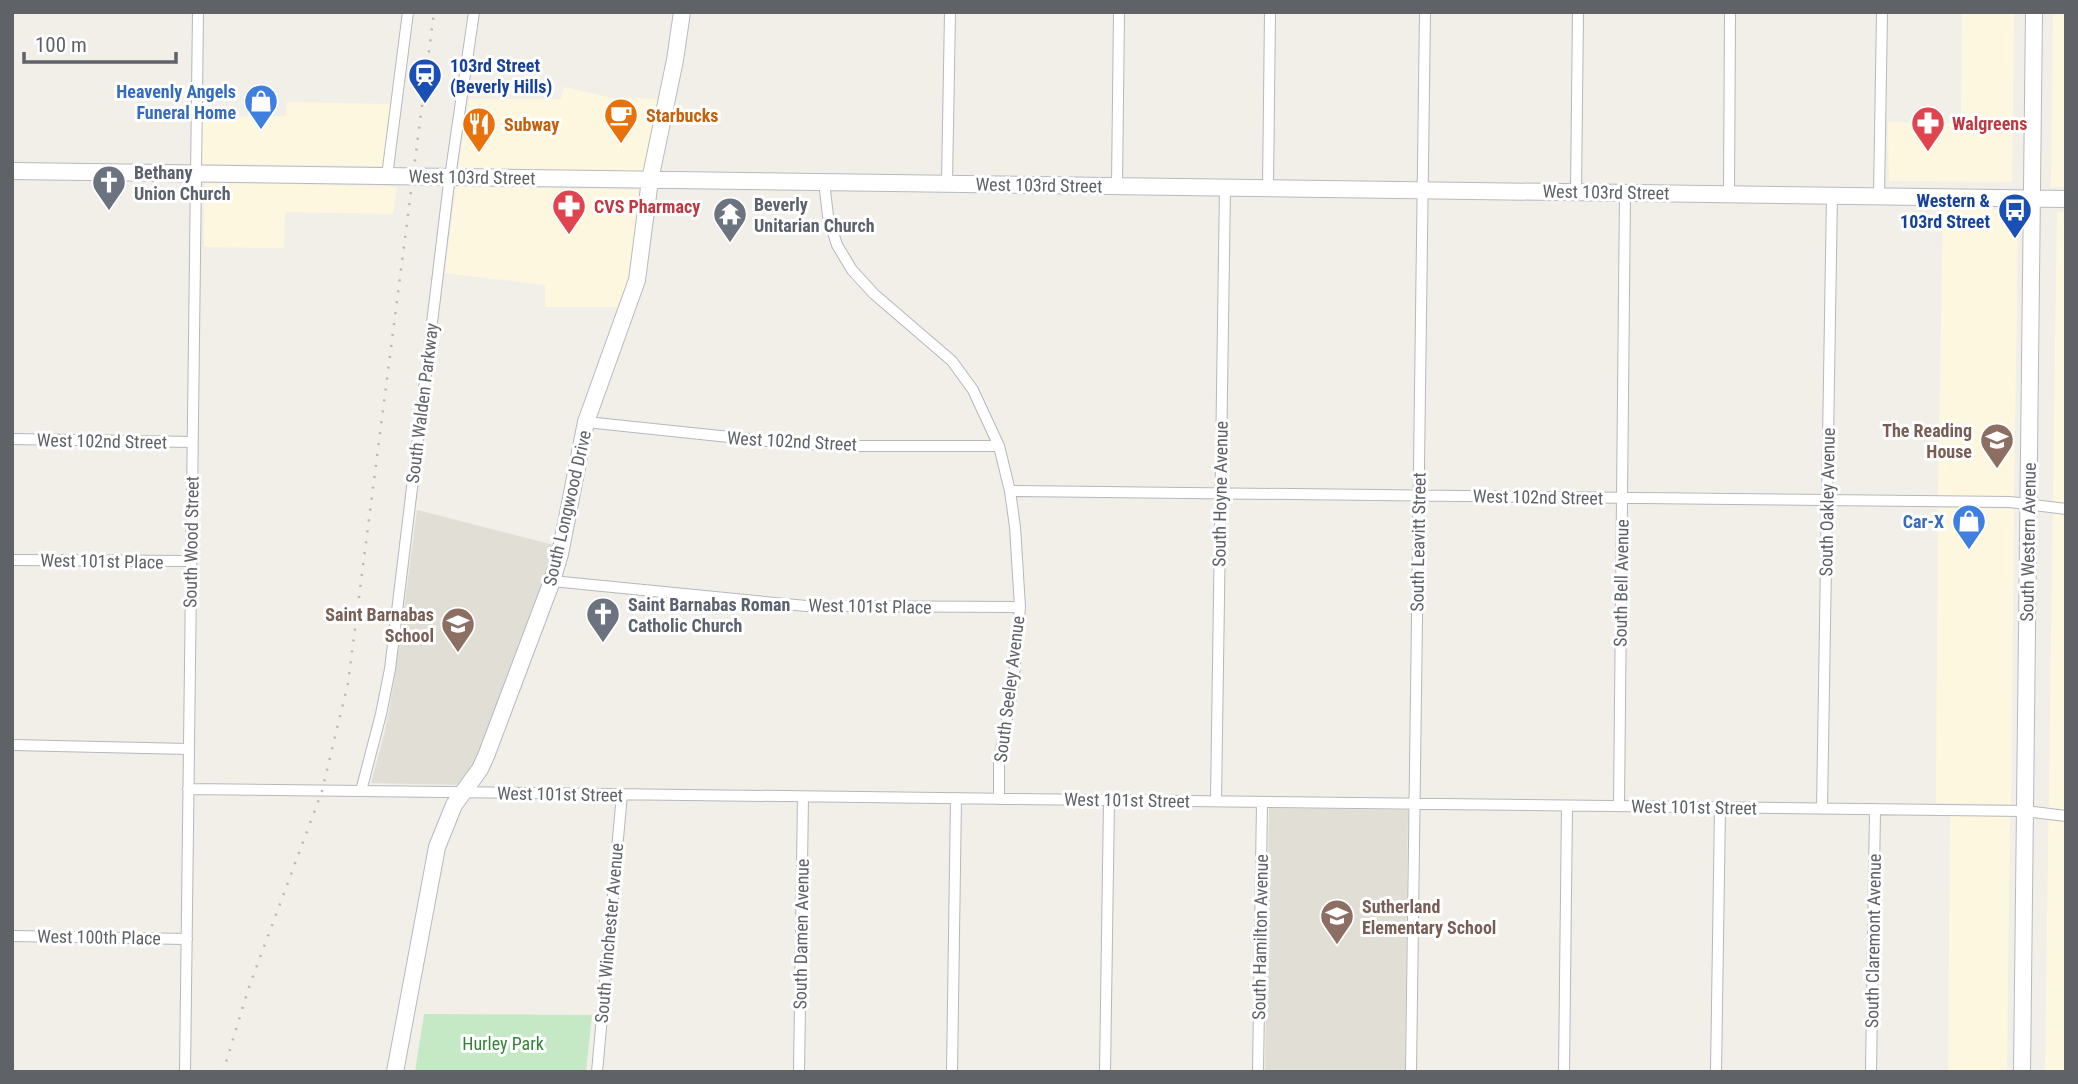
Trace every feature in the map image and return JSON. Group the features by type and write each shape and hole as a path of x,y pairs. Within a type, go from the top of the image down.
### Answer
{"main road":[{"name":"South Longwood Drive","path":"395,1072 437,847 454,805 486,756 552,581 560,554 586,422 637,280 650,180 675,60 682,12"},
{"name":"South Western Avenue","path":"2022,1072 2034,12"},
{"name":"West 103rd Street","path":"12,171 2066,199"}],"street":[{"name":"South Wood Street","path":"185,1072 198,12"},
{"path":"387,176 408,12"},
{"name":"South Walden Parkway","path":"361,791 390,669 450,177 474,12"},
{"path":"947,183 950,12"},
{"path":"1117,186 1119,12"},
{"path":"1268,187 1270,12"},
{"name":"South Leavitt Street","path":"1411,1072 1425,12"},
{"path":"1576,191 1578,12"},
{"path":"1729,193 1730,12"},
{"path":"1879,195 1882,12"},
{"name":"South Seeley Avenue","path":"824,182 828,216 837,245 852,270 874,294 951,361 973,390 999,446 1010,491 1019,566 1020,607 1014,676 999,761 999,799"},
{"name":"South Hoyne Avenue","path":"1216,802 1224,187"},
{"name":"South Bell Avenue","path":"1619,806 1625,192"},
{"name":"South Oakley Avenue","path":"1822,809 1832,194"},
{"name":"West 102nd Street","path":"586,422 839,446 999,446"},
{"name":"West 102nd Street","path":"12,439 192,442"},
{"name":"West 102nd Street","path":"1010,491 2010,502 2066,509"},
{"name":"West 101st Place","path":"12,560 191,561"},
{"name":"West 101st Place","path":"552,581 806,606 1020,607"},
{"path":"12,745 189,749"},
{"name":"West 101st Street","path":"188,789 2025,811 2066,816"},
{"name":"South Winchester Avenue","path":"597,1072 622,794"},
{"name":"South Damen Avenue","path":"799,1072 803,797"},
{"path":"953,1072 957,798"},
{"path":"1105,1072 1109,800"},
{"name":"South Hamilton Avenue","path":"1258,1072 1262,802"},
{"path":"1564,1072 1567,806"},
{"path":"1716,1072 1720,808"},
{"name":"South Claremont Avenue","path":"1871,1072 1875,809"},
{"name":"West 100th Place","path":"12,936 187,939"}],"shaded area":[{"path":"1962,12 2014,12 2012,182 1889,181 1888,122 1961,122"},
{"path":"2053,12 2066,12 2066,187 2051,187"},
{"path":"564,87 612,98 664,99 650,172 458,169 469,99 561,99"},
{"path":"287,102 390,104 383,166 201,164 201,117 286,116"},
{"path":"205,183 397,187 393,214 285,212 284,248 204,247"},
{"path":"456,187 643,190 631,277 619,307 545,307 545,285 445,273"},
{"path":"1943,208 2011,210 2016,214 2018,222 2014,496 1938,496"},
{"path":"2057,212 2066,212 2066,1072 2045,1072"},
{"path":"1938,508 2014,509 2011,804 1936,803"},
{"name":"Saint Barnabas School","path":"417,510 554,545 548,571 481,750 469,773 461,784 457,785 371,783 385,731 395,676"},
{"name":"Sutherland Elementary School","path":"1269,808 1408,810 1405,1072 1265,1072"},
{"path":"1950,815 2010,816 2007,1072 1948,1072"}],"green space":[{"name":"Hurley Park","path":"424,1014 592,1015 586,1072 415,1072"}],"railway":[{"path":"223,1072 249,987 322,791 348,683 434,12"}],"place":[{"name":"103rd Street (Beverly Hills)","path":"425,105"},
{"name":"Heavenly Angels Funeral Home","path":"261,131"},
{"name":"Starbucks","path":"621,145"},
{"name":"Walgreens","path":"1928,153"},
{"name":"Subway","path":"479,154"},
{"name":"Bethany Union Church","path":"109,212"},
{"name":"CVS Pharmacy","path":"569,236"},
{"name":"Western & 103rd Street","path":"2015,240"},
{"name":"Beverly Unitarian Church","path":"730,244"},
{"name":"The Reading House","path":"1997,470"},
{"name":"Car-X","path":"1969,551"},
{"name":"Saint Barnabas Roman Catholic Church","path":"603,644"},
{"name":"Saint Barnabas School","path":"458,654"},
{"name":"Sutherland Elementary School","path":"1337,946"}]}
